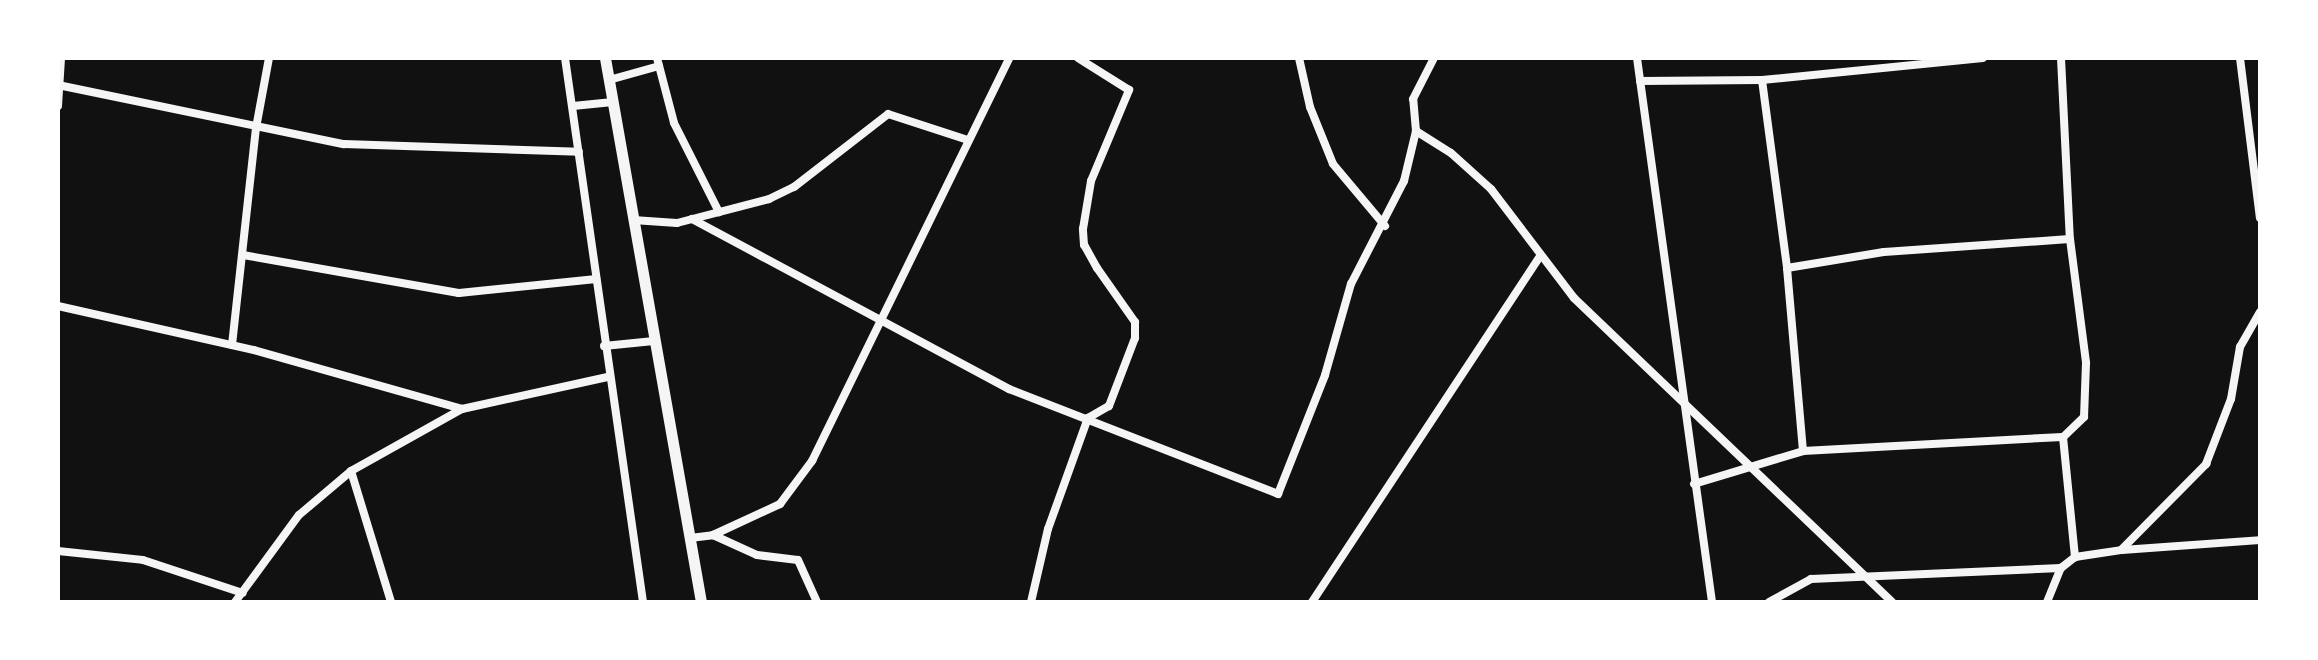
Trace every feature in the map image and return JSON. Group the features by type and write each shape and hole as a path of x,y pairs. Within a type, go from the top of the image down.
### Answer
{"street":[{"path":"58,106 61,58"},
{"path":"232,345 256,128 269,58"},
{"path":"565,58 608,377 643,602"},
{"path":"605,58 701,602"},
{"path":"690,538 713,535 780,504 812,461 1009,58"},
{"path":"1031,602 1048,529 1088,418 1109,406 1135,338 1135,322 1084,245 1083,229 1091,181 1129,90 1078,58"},
{"path":"1299,58 1319,134 1333,164 1385,226"},
{"path":"692,219 1009,389 1278,494 1325,375 1351,284 1385,226 1411,162 1416,131 1413,99 1434,58"},
{"path":"1637,58 1680,395 1712,602"},
{"path":"1640,81 1762,80 1983,58"},
{"path":"1694,484 1746,464 1803,451 2063,437 2079,424 2087,407 2070,239 2061,58"},
{"path":"2240,58 2260,218"},
{"path":"609,80 658,62 674,123 719,212"},
{"path":"1762,80 1787,268 1803,451"},
{"path":"59,85 256,128 395,149 579,152"},
{"path":"573,106 613,102"},
{"path":"633,220 677,223 794,187 888,114 968,140"},
{"path":"1416,131 1451,153 1491,189 1539,258 1574,298 1680,395 1746,464 1892,602"},
{"path":"1787,268 1884,252 2070,239"},
{"path":"243,255 459,293 596,279"},
{"path":"1312,602 1539,258"},
{"path":"58,306 232,345 462,409"},
{"path":"2122,550 2206,464 2231,399 2240,347 2260,312"},
{"path":"604,346 654,341"},
{"path":"235,602 299,515 351,471 462,409 608,377"},
{"path":"2063,437 2075,557"},
{"path":"351,471 391,602"},
{"path":"713,535 757,555 798,560 817,602"},
{"path":"2047,602 2061,568 2075,557 2122,550 2260,540"},
{"path":"58,562 62,552 143,560 243,593"},
{"path":"1769,602 1803,581 1861,575 2061,568"}]}
